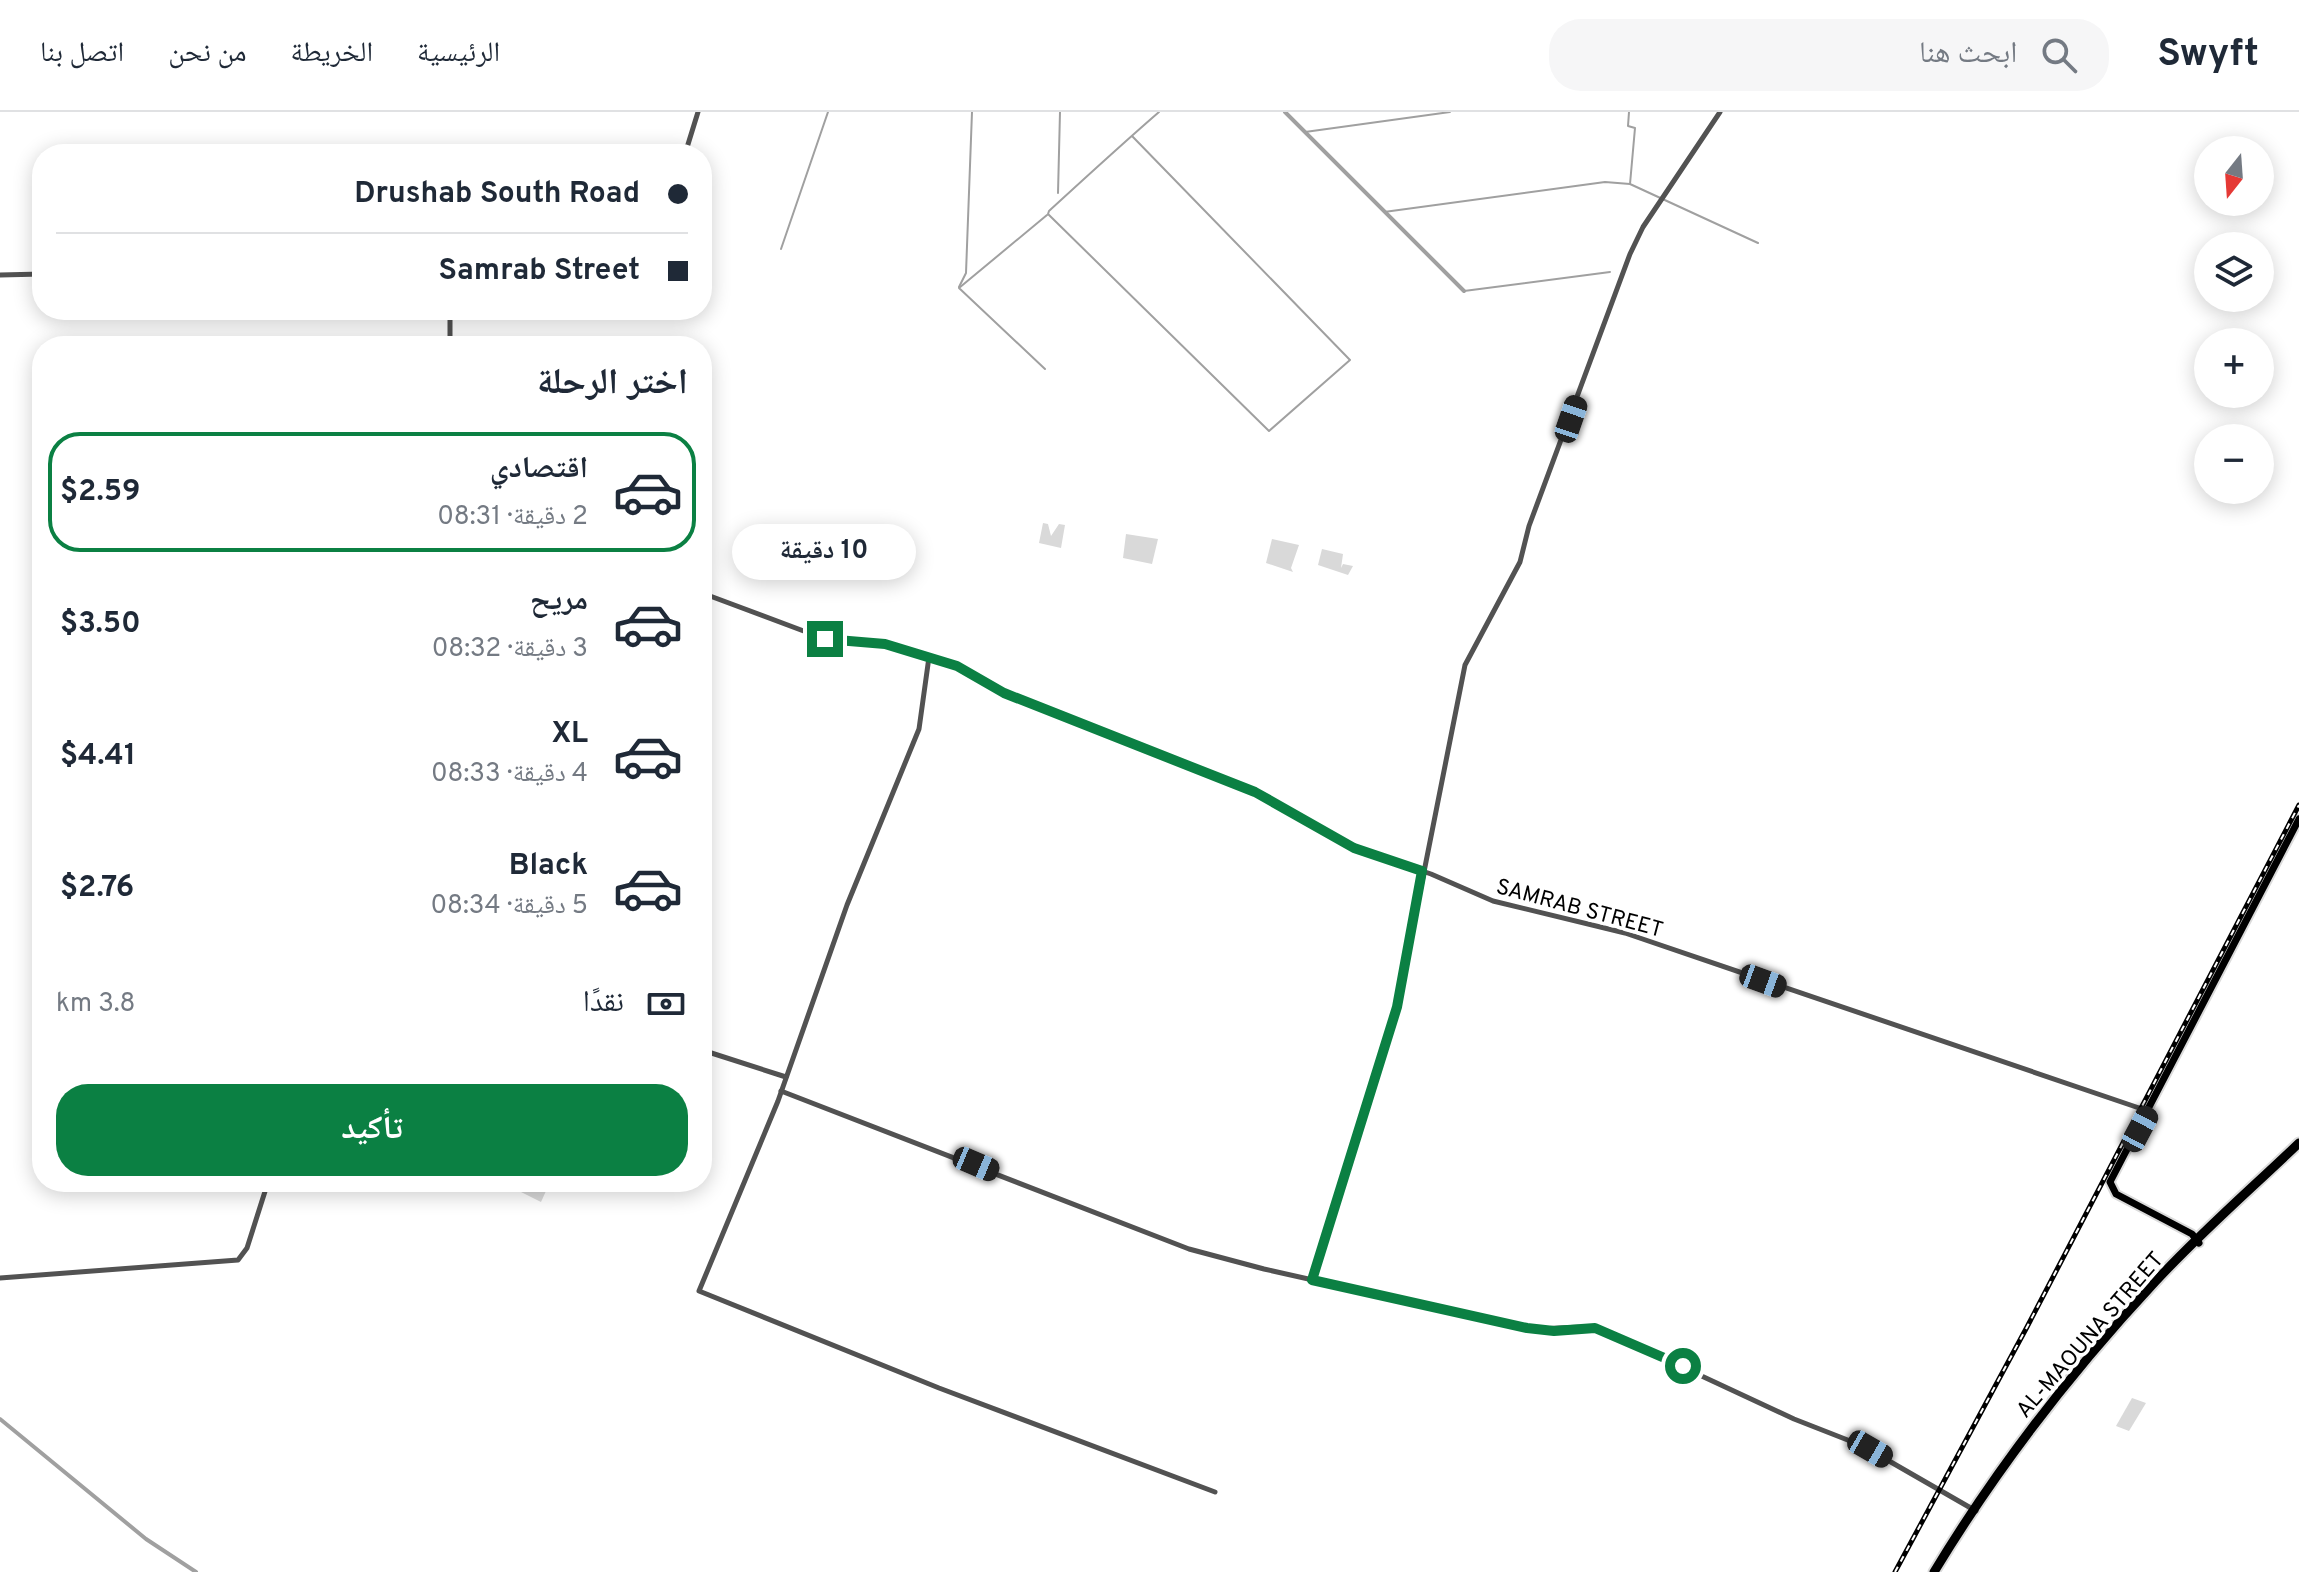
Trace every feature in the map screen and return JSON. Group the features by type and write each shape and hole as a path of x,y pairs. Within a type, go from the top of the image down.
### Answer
{"highway":[{"path":"1936,1572 1975,1510 2090,1361 2199,1240 2299,1145"}],"main road":[{"path":"2199,1240 2122,1195 2113,1186 2148,1111 2299,819"},
{"path":"2148,1111 2299,827"}],"street":[{"path":"688,144 698,112"},
{"path":"1312,1280 1397,1007 1466,661 1520,562 1532,517 1630,254 1656,207 1720,112"},
{"path":"0,275 32,274"},
{"name":"SAMRAB STREET","path":"712,597 825,639 879,643 969,671 1004,693 1255,792 1354,848 1422,871 1498,903 1625,933 2148,1111"},
{"path":"929,657 919,729 847,905 781,1091 699,1291 930,1385 1215,1492"},
{"path":"712,1053 786,1077"},
{"path":"781,1091 1189,1249 1527,1328 1601,1329 1785,1415 1863,1446 1975,1510"},
{"path":"0,1280 238,1260 247,1248 265,1192"}],"shaded area":[{"path":"1043,523 1048,524 1051,536 1059,524 1065,525 1061,548 1039,543"},
{"path":"1126,534 1158,539 1152,564 1123,558"},
{"path":"1272,539 1299,545 1291,568 1293,572 1266,563"},
{"path":"1322,549 1343,554 1341,568 1343,564 1353,566 1348,575 1318,565"},
{"path":"521,1192 546,1192 541,1202"},
{"path":"2132,1398 2146,1403 2129,1431 2116,1426"}],"waterway":[{"path":"781,249 828,112"},
{"path":"959,287 966,273 972,112"},
{"path":"1058,193 1060,112"},
{"path":"1132,136 1350,360 1269,431 1048,214 1049,211 1117,149 1159,112"},
{"path":"1285,112 1464,291"},
{"path":"1305,132 1450,112"},
{"path":"1629,112 1628,126 1635,128 1630,184 1758,243"},
{"path":"1384,212 1605,182 1630,184"},
{"path":"1045,369 959,288 1047,215"},
{"path":"1464,291 1610,272"},
{"path":"0,1419 146,1539 196,1572"}],"railway":[{"path":"1895,1572 2027,1327 2299,805"}],"route":[{"path":"825,639 885,644 957,666 1004,693 1255,792 1354,848 1422,871 1397,1007 1312,1280 1527,1328 1554,1331 1595,1328 1613,1333 1683,1366"}]}
